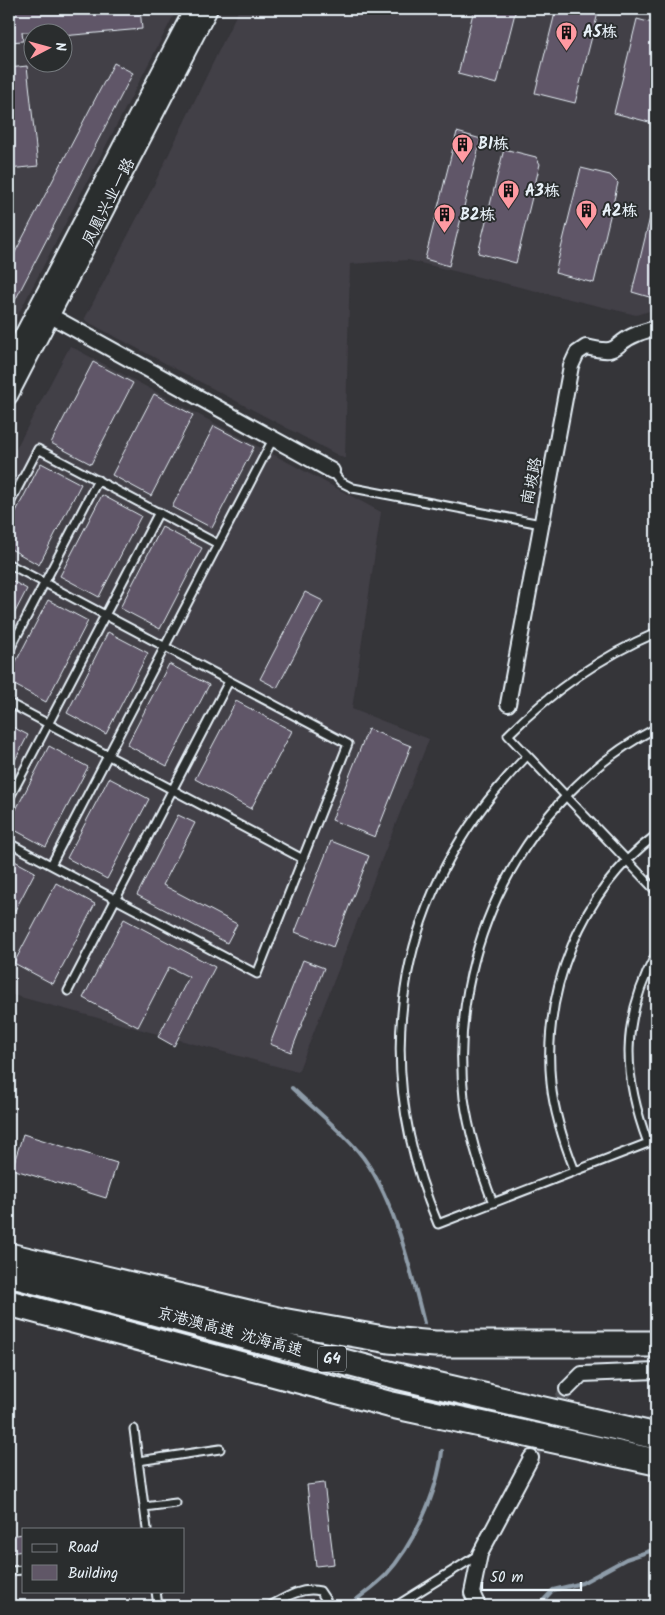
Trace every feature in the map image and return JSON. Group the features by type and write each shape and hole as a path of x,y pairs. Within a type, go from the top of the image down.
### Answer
{"highway":[{"path":"9,1256 282,1321 389,1340 435,1344 656,1344"},
{"name":"京港澳高速 沈海高速","path":"9,1274 397,1376 656,1436"},
{"name":"京港澳高速 沈海高速","path":"9,1303 392,1405 656,1462"}],"street":[{"name":"凤凰兴业一路","path":"9,396 43,312 192,9"},
{"name":"凤凰兴业一路","path":"9,362 43,312 209,9"},
{"path":"43,312 332,471"},
{"name":"南坡路","path":"508,704 571,366 578,353 586,347 604,351 615,350 635,334 656,328"},
{"path":"567,1389 582,1374 656,1371"},
{"path":"478,1606 472,1593 480,1554 531,1458"}],"lane":[{"path":"51,865 273,438"},
{"path":"9,506 38,448 218,544"},
{"path":"332,471 341,482 353,488 541,524"},
{"path":"9,651 98,480"},
{"path":"9,799 159,512"},
{"path":"9,564 348,744 257,974 9,843"},
{"path":"656,633 607,656 580,673 530,712 508,735 656,891"},
{"path":"68,991 229,681"},
{"path":"9,703 302,859"},
{"path":"493,1203 475,1151 464,1097 462,1042 468,988 481,934 503,884 532,837 566,796 608,759 656,728"},
{"path":"528,756 489,797 472,820 436,886 413,948 403,1003 400,1060 405,1116 418,1171 438,1224 656,1140"},
{"path":"575,1171 556,1114 551,1084 551,1031 556,993 576,936 595,902 627,861 656,834"},
{"path":"648,1143 636,1111 630,1077 629,1042 634,1008 645,976 656,954"},
{"path":"134,1429 147,1528"},
{"path":"138,1461 220,1449"},
{"path":"144,1507 176,1503"},
{"path":"396,1606 480,1554"},
{"path":"9,1572 22,1570"},
{"path":"270,1606 294,1593 310,1588 320,1591 330,1606"},
{"path":"156,1592 158,1606"}],"shaded area":[{"path":"9,9 177,9 9,332"},
{"path":"239,9 651,9 656,11 656,309 636,315 408,260 350,264 345,459 84,320 149,195"},
{"path":"70,346 381,512 352,709 429,739 298,1072 9,994 9,462"}],"building":[{"path":"9,9 140,9 142,29 72,35 72,22 22,22 22,41 9,42"},
{"path":"474,9 516,9 497,84 458,74"},
{"name":"A5栋","path":"556,9 599,9 575,103 535,93"},
{"path":"637,19 656,24 656,110 653,123 614,113"},
{"path":"114,63 133,73 9,312 9,264"},
{"path":"22,67 22,72 28,72 38,166 9,169 9,68"},
{"path":"457,132 481,139 449,266 425,259"},
{"name":"A3栋","path":"504,149 536,157 540,164 516,263 478,253"},
{"name":"A2栋","path":"581,168 610,175 618,183 594,283 555,273"},
{"path":"652,209 656,210 656,299 632,292"},
{"path":"93,362 133,383 91,464 51,443"},
{"path":"154,394 193,415 151,496 112,475"},
{"path":"214,426 254,447 212,528 172,507"},
{"path":"41,463 81,484 39,565 9,548 9,525"},
{"path":"102,495 141,516 99,597 60,576"},
{"path":"162,527 202,548 160,629 120,608"},
{"path":"9,579 27,589 9,624"},
{"path":"305,592 323,601 277,688 260,679"},
{"path":"48,600 88,621 46,702 9,682 9,675"},
{"path":"108,632 148,653 106,734 67,713"},
{"path":"169,664 209,685 167,766 127,745"},
{"path":"236,701 292,731 251,809 195,779"},
{"path":"9,725 28,735 9,772"},
{"path":"368,729 411,746 375,837 332,820"},
{"path":"49,746 88,767 46,847 9,827 9,823"},
{"path":"109,778 149,799 107,879 67,858"},
{"path":"178,815 195,823 163,885 237,924 227,943 137,895"},
{"path":"331,841 369,856 333,947 295,932"},
{"path":"9,858 35,872 9,922"},
{"path":"56,883 95,904 53,984 14,963"},
{"path":"124,919 215,967 174,1046 158,1037 189,977 169,967 138,1027 83,998"},
{"path":"303,960 324,968 291,1052 270,1044"},
{"path":"23,1134 117,1163 106,1198 12,1169"},
{"path":"324,1483 334,1564 316,1566 307,1485"},
{"path":"22,1534 22,1551 9,1553 9,1536"}],"waterway":[{"path":"292,1088 334,1126 358,1151 370,1168 391,1210 407,1257 424,1323"},
{"path":"349,1606 385,1576 405,1550 430,1501 440,1467 442,1451"},
{"path":"538,1606 553,1590 582,1583 626,1559 656,1549"}],"tunnel":[{"path":"531,1458 567,1389"}],"place":[{"name":"A5栋","path":"567,51"},
{"name":"B1栋","path":"462,163"},
{"name":"A3栋","path":"509,210"},
{"name":"A2栋","path":"586,230"},
{"name":"B2栋","path":"444,234"}]}
